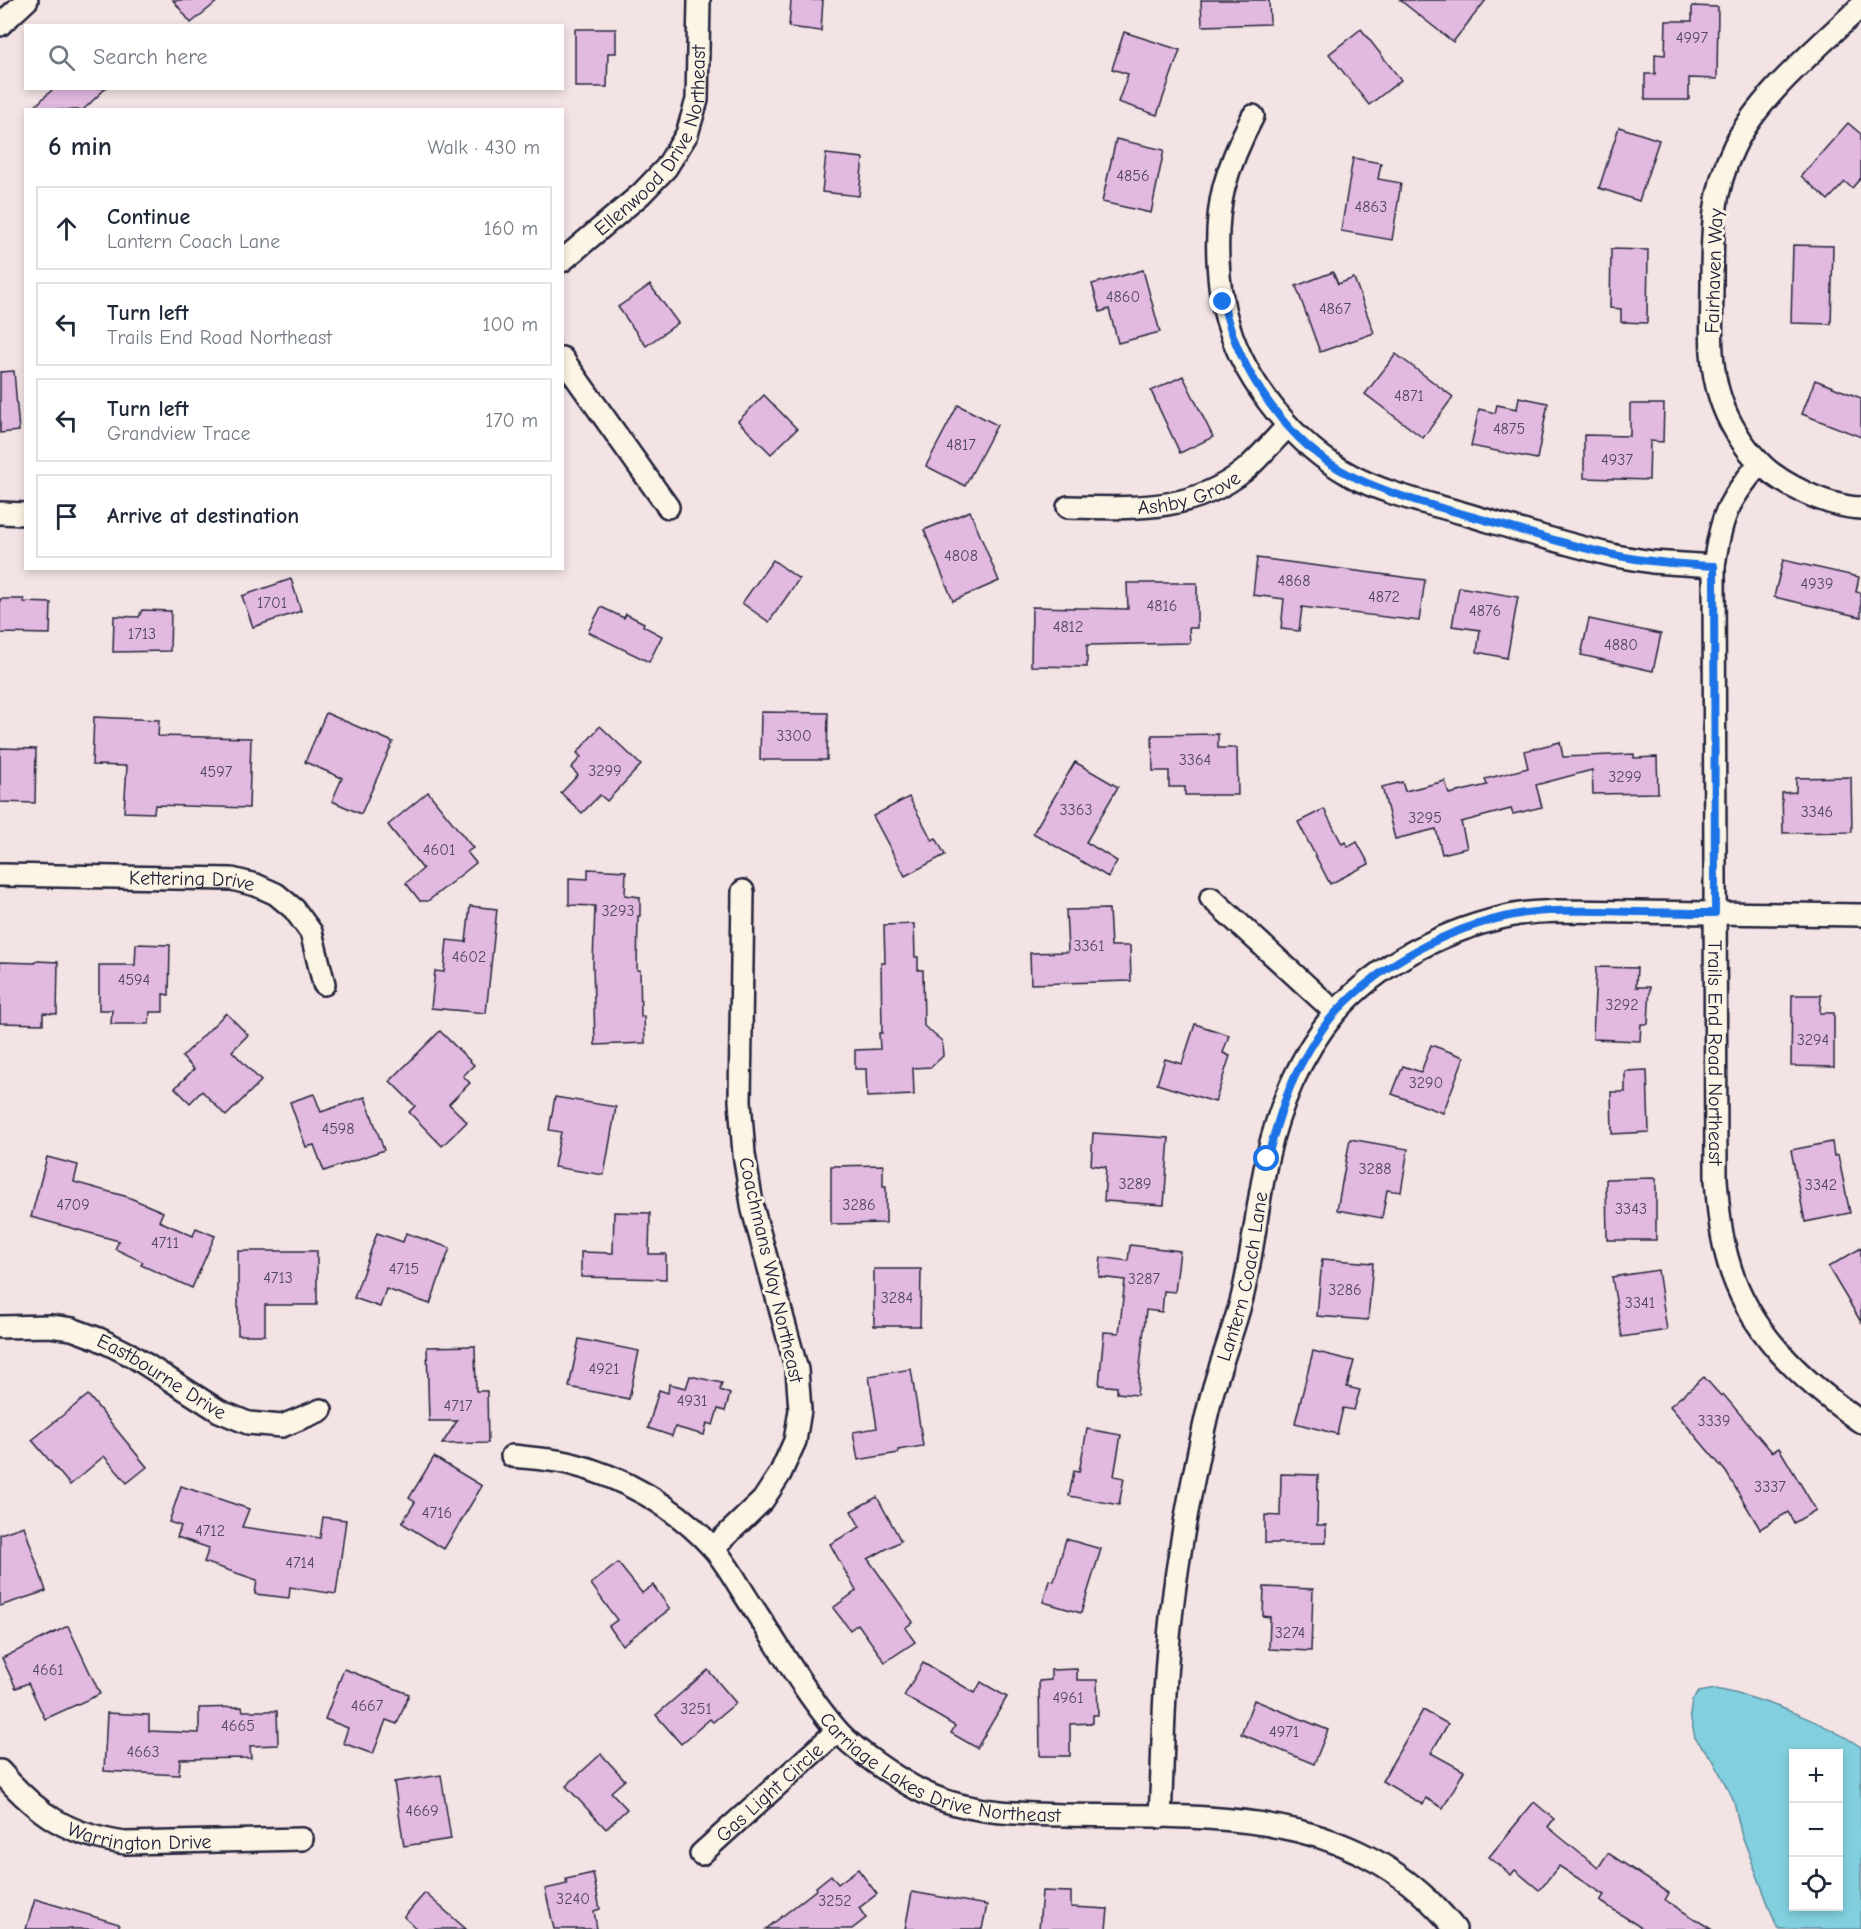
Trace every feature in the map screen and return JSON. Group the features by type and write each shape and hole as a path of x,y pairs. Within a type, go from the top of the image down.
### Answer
{"street":[{"path":"0,24 27,0"},
{"name":"Ellenwood Drive Northeast","path":"564,259 650,186 666,168 687,134 697,100 699,0"},
{"name":"Fairhaven Way","path":"1861,6 1755,113 1735,144 1721,177 1712,226 1712,354 1719,396 1736,432 1760,463 1786,483 1820,499 1861,508"},
{"path":"1253,116 1235,151 1224,190 1219,231 1220,275 1229,327 1242,357 1259,388 1287,427 1314,450 1350,475 1392,493 1616,556 1652,562 1714,566"},
{"path":"564,361 668,507"},
{"name":"Ashby Grove","path":"1068,507 1124,508 1168,505 1202,496 1245,470 1287,427"},
{"name":"Trails End Road Northeast","path":"1760,463 1737,489 1727,507 1719,531 1714,566 1716,1179 1720,1223 1727,1258 1740,1294 1756,1322 1781,1356 1805,1380 1861,1422"},
{"path":"0,513 24,514"},
{"name":"Kettering Drive","path":"0,874 232,879 256,885 276,894 294,909 311,932 324,984"},
{"name":"Coachmans Way Northeast","path":"713,1548 763,1500 774,1483 795,1441 801,1410 797,1370 753,1210 744,1154 740,1101 743,891"},
{"path":"1211,898 1335,1012"},
{"name":"Lantern Coach Lane","path":"1160,1817 1168,1649 1174,1589 1197,1460 1214,1388 1242,1299 1267,1159 1284,1103 1299,1069 1335,1012 1399,959 1476,924 1516,914 1557,911 1861,915"},
{"name":"Eastbourne Drive","path":"0,1327 72,1329 99,1339 131,1355 219,1411 248,1423 282,1426 321,1410"},
{"name":"Carriage Lakes Drive Northeast","path":"512,1456 566,1463 593,1470 652,1498 683,1521 713,1548 837,1731 870,1758 917,1789 940,1799 972,1808 1012,1814 1242,1820 1282,1826 1323,1837 1384,1866 1440,1910 1455,1929"},
{"name":"Gas Light Circle","path":"701,1854 837,1731"},
{"name":"Warrington Drive","path":"0,1771 27,1801 50,1818 72,1830 99,1839 125,1843 302,1839"}],"water":[{"path":"1716,1689 1734,1693 1772,1704 1810,1720 1861,1747 1861,1929 1779,1929 1777,1927 1741,1833 1734,1801 1713,1760 1695,1738 1690,1715 1692,1700 1699,1692"}],"building":[{"path":"173,0 219,0 191,23"},
{"path":"791,0 823,0 821,31 789,27"},
{"path":"1201,0 1269,0 1270,24 1202,26"},
{"path":"1400,0 1486,0 1453,42"},
{"path":"1692,6 1718,7 1717,79 1689,78 1689,100 1645,100 1645,74 1655,74 1655,54 1665,55 1666,21 1692,21"},
{"path":"575,29 616,29 616,53 608,53 607,87 575,87"},
{"path":"1361,29 1401,80 1369,105 1329,54"},
{"path":"1124,32 1180,50 1157,115 1118,102 1128,74 1112,69"},
{"path":"52,90 104,90 85,108 33,108"},
{"path":"1848,123 1861,134 1861,178 1852,188 1845,182 1828,200 1801,176"},
{"path":"1619,127 1659,140 1639,201 1599,188"},
{"path":"1116,139 1164,150 1151,213 1102,202"},
{"path":"826,154 863,158 859,196 822,192"},
{"path":"1353,158 1381,163 1378,179 1401,183 1392,240 1341,231"},
{"path":"1793,245 1833,246 1831,324 1791,323"},
{"path":"1611,249 1648,250 1647,323 1621,322 1621,309 1610,308"},
{"path":"1143,270 1160,332 1118,343 1109,309 1100,312 1092,284"},
{"path":"1333,272 1338,284 1354,278 1374,333 1320,352 1296,286"},
{"path":"650,285 678,323 646,346 618,307"},
{"path":"1396,354 1453,397 1423,438 1365,394"},
{"path":"14,371 19,431 0,433 0,372"},
{"path":"1183,376 1213,437 1180,453 1151,391"},
{"path":"1815,380 1861,398 1861,437 1802,414"},
{"path":"764,395 797,429 771,454 738,421"},
{"path":"1519,397 1548,403 1537,459 1471,446 1479,409 1495,413 1497,405 1517,409"},
{"path":"1630,404 1664,404 1663,442 1650,441 1649,480 1584,478 1584,435 1630,436"},
{"path":"958,405 997,425 965,486 926,466"},
{"path":"970,511 999,581 953,601 924,530"},
{"path":"1257,558 1425,580 1419,621 1302,607 1299,631 1281,629 1284,599 1253,595"},
{"path":"773,560 799,579 769,622 742,603"},
{"path":"1783,560 1859,577 1856,592 1861,593 1861,617 1774,597"},
{"path":"291,579 301,611 253,627 242,596"},
{"path":"1127,583 1197,583 1197,628 1189,628 1190,643 1087,645 1087,667 1031,666 1032,607 1128,609"},
{"path":"1459,587 1518,597 1507,658 1477,652 1480,630 1452,626"},
{"path":"0,599 24,599 24,602 51,603 50,634 0,633"},
{"path":"601,607 624,618 626,614 662,636 649,662 588,632"},
{"path":"142,610 171,611 170,651 113,652 114,616 139,617"},
{"path":"1589,619 1661,634 1653,671 1581,655"},
{"path":"761,712 828,713 827,760 760,760"},
{"path":"326,713 393,742 361,814 332,801 342,778 305,762"},
{"path":"94,717 159,720 158,736 251,738 249,808 155,805 154,813 124,812 127,766 92,765"},
{"path":"600,726 641,765 607,801 600,795 582,813 561,793 578,775 571,768 581,757 577,753"},
{"path":"1218,734 1218,748 1237,748 1238,795 1185,795 1185,787 1169,787 1169,771 1153,771 1152,735"},
{"path":"1560,742 1563,757 1634,754 1634,758 1657,757 1658,793 1593,794 1592,770 1536,785 1542,807 1513,814 1511,809 1461,822 1467,848 1442,854 1436,829 1395,839 1382,787 1402,782 1405,791 1445,781 1449,794 1487,785 1485,779 1528,768 1524,751"},
{"path":"0,748 36,749 35,803 0,802"},
{"path":"1075,762 1118,787 1086,842 1117,861 1108,877 1033,833"},
{"path":"1851,777 1852,832 1783,833 1782,793 1796,792 1796,778"},
{"path":"428,792 473,848 467,852 476,863 428,901 420,901 406,883 423,869 388,825"},
{"path":"909,797 932,840 936,838 945,855 905,876 873,816"},
{"path":"1324,809 1342,844 1346,842 1348,847 1357,842 1369,864 1330,884 1298,822"},
{"path":"588,869 626,871 625,895 640,897 637,970 640,970 641,1017 644,1016 645,1043 595,1045 593,963 595,906 569,905 569,878 588,879"},
{"path":"470,906 497,909 486,1013 431,1008 435,971 444,972 447,940 466,942"},
{"path":"1109,909 1111,946 1130,946 1131,981 1031,984 1030,953 1068,952 1066,910"},
{"path":"914,924 915,957 918,957 918,970 923,970 924,1026 942,1041 943,1056 931,1067 913,1068 914,1095 867,1097 866,1069 855,1069 855,1050 880,1049 879,1033 882,1033 881,963 885,963 884,925"},
{"path":"136,944 170,945 169,995 163,994 163,1012 150,1012 149,1024 111,1024 112,1010 99,1010 99,965 135,965"},
{"path":"35,961 58,962 57,1014 43,1013 43,1024 0,1023 0,962 35,963"},
{"path":"1596,967 1637,968 1636,987 1650,987 1648,1024 1641,1024 1640,1041 1593,1039"},
{"path":"1792,995 1821,995 1820,1013 1834,1013 1834,1067 1791,1066"},
{"path":"226,1013 248,1035 232,1051 261,1081 226,1116 202,1091 190,1103 175,1088 194,1069 182,1057"},
{"path":"1195,1024 1229,1035 1223,1053 1230,1056 1215,1102 1157,1084 1165,1059 1182,1064"},
{"path":"440,1031 474,1065 463,1076 470,1083 449,1104 467,1122 442,1146 409,1112 415,1106 390,1081"},
{"path":"1431,1045 1464,1057 1443,1113 1392,1094 1403,1066 1421,1072"},
{"path":"1647,1070 1649,1132 1612,1134 1611,1092 1625,1092 1625,1071"},
{"path":"314,1094 321,1112 365,1097 384,1150 324,1171 314,1145 306,1147 290,1102"},
{"path":"555,1097 616,1107 604,1175 554,1167 561,1132 549,1130"},
{"path":"1093,1133 1169,1138 1164,1205 1104,1201 1106,1167 1091,1165"},
{"path":"1350,1139 1408,1149 1401,1192 1387,1190 1382,1218 1337,1210"},
{"path":"1832,1142 1834,1156 1838,1155 1850,1213 1805,1222 1791,1150"},
{"path":"47,1157 78,1165 74,1182 128,1197 163,1212 159,1221 193,1236 196,1228 215,1236 192,1288 141,1265 143,1262 115,1249 119,1241 31,1217"},
{"path":"883,1165 883,1186 886,1186 886,1223 831,1224 831,1166"},
{"path":"1656,1178 1656,1240 1607,1240 1606,1179"},
{"path":"614,1212 650,1213 649,1254 666,1254 666,1279 581,1277 581,1252 613,1253"},
{"path":"377,1233 403,1242 406,1233 450,1248 430,1304 386,1289 380,1307 354,1298"},
{"path":"1130,1245 1180,1251 1175,1292 1164,1291 1162,1312 1146,1310 1137,1395 1117,1393 1117,1387 1099,1385 1104,1332 1119,1333 1125,1280 1099,1277 1101,1257 1128,1261"},
{"path":"1861,1248 1861,1322 1828,1267"},
{"path":"238,1251 317,1251 317,1305 265,1305 265,1335 238,1335"},
{"path":"1322,1259 1373,1263 1368,1320 1317,1316"},
{"path":"874,1269 921,1269 920,1326 874,1326"},
{"path":"1658,1270 1667,1330 1622,1337 1612,1277"},
{"path":"579,1339 639,1351 629,1399 569,1387"},
{"path":"475,1346 476,1391 487,1391 488,1443 442,1444 457,1421 429,1421 427,1347"},
{"path":"1313,1351 1354,1361 1347,1387 1360,1390 1354,1410 1343,1408 1337,1434 1295,1423"},
{"path":"911,1369 923,1446 858,1460 853,1432 877,1428 869,1376"},
{"path":"690,1376 722,1383 720,1390 730,1394 725,1411 718,1409 713,1425 707,1423 704,1435 675,1427 672,1436 648,1428 659,1390 668,1393 669,1384 686,1388"},
{"path":"1704,1377 1721,1396 1723,1394 1772,1452 1779,1448 1816,1510 1794,1523 1788,1512 1760,1529 1726,1472 1670,1406"},
{"path":"88,1395 147,1467 127,1483 104,1456 70,1485 32,1440"},
{"path":"1087,1429 1121,1435 1114,1476 1124,1478 1119,1505 1069,1496 1074,1471 1079,1472"},
{"path":"434,1457 482,1486 444,1549 402,1523 415,1502 409,1498"},
{"path":"1281,1474 1318,1475 1317,1525 1326,1525 1326,1543 1265,1543 1265,1515 1280,1516"},
{"path":"181,1486 249,1509 242,1527 320,1538 323,1517 346,1520 336,1594 290,1587 289,1598 255,1594 257,1580 204,1562 209,1548 177,1537 181,1526 169,1522"},
{"path":"877,1497 901,1541 868,1559 913,1622 905,1628 915,1642 885,1662 858,1624 850,1630 833,1608 856,1591 830,1544 860,1527 851,1511"},
{"path":"24,1526 46,1591 0,1606 0,1534"},
{"path":"1066,1539 1101,1549 1081,1613 1043,1602 1049,1580 1054,1581"},
{"path":"618,1563 642,1593 653,1585 670,1609 622,1645 609,1626 617,1620 591,1584"},
{"path":"1264,1587 1313,1589 1311,1651 1269,1649 1270,1617 1263,1616"},
{"path":"68,1626 100,1694 45,1719 28,1683 16,1688 2,1658"},
{"path":"923,1663 975,1693 981,1682 1007,1697 977,1748 951,1733 955,1726 904,1696"},
{"path":"344,1669 409,1694 397,1724 386,1720 373,1754 343,1743 348,1728 325,1719"},
{"path":"1077,1669 1077,1680 1097,1680 1098,1715 1093,1715 1093,1723 1070,1724 1070,1756 1040,1756 1039,1681 1051,1680 1051,1670"},
{"path":"708,1670 736,1703 713,1722 710,1719 681,1744 656,1715"},
{"path":"1254,1700 1328,1730 1314,1764 1241,1734"},
{"path":"242,1707 243,1711 277,1711 278,1745 250,1746 251,1758 180,1759 179,1775 104,1771 107,1713 149,1715 149,1731 199,1733 199,1708"},
{"path":"1423,1710 1448,1724 1431,1753 1464,1771 1443,1808 1426,1798 1423,1805 1382,1781"},
{"path":"601,1754 625,1780 611,1792 627,1809 606,1829 566,1786"},
{"path":"441,1775 451,1839 404,1846 394,1782"},
{"path":"1534,1802 1554,1819 1548,1827 1598,1868 1608,1853 1669,1893 1665,1900 1711,1929 1643,1929 1600,1901 1604,1895 1559,1866 1539,1890 1515,1870 1511,1875 1489,1857"},
{"path":"858,1869 877,1894 859,1908 866,1918 852,1929 766,1929 817,1889 816,1887 831,1875 838,1884"},
{"path":"593,1873 600,1909 594,1911 597,1929 554,1929 545,1889 567,1884 566,1879"},
{"path":"1042,1891 1071,1892 1071,1907 1108,1909 1106,1929 1039,1929"},
{"path":"912,1892 987,1905 982,1929 905,1929"},
{"path":"425,1893 466,1929 417,1929 404,1917"},
{"path":"35,1899 119,1924 119,1929 26,1929"}],"route":[{"path":"1223,302 1229,327 1242,357 1259,388 1287,427 1314,450 1350,475 1392,493 1587,549 1652,562 1714,566 1715,913 1557,911 1516,914 1476,924 1399,959 1335,1012 1299,1069 1284,1103 1267,1159"}]}
